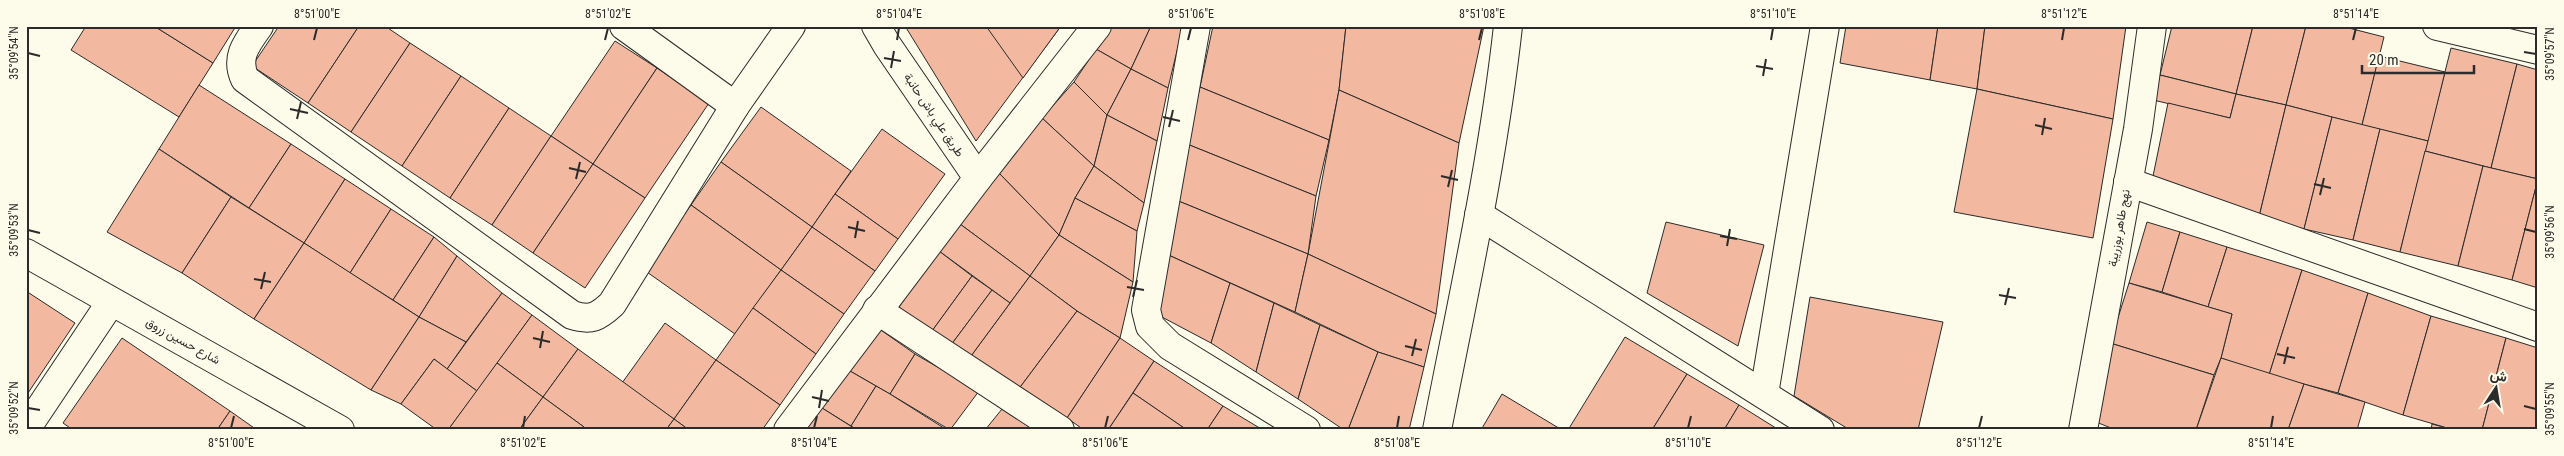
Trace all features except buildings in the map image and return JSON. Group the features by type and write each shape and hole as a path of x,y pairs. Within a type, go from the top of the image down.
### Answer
{"street":[{"path":"259,26 240,56 240,69 245,79 572,315 586,319 598,317 612,304 735,106 791,26"},
{"path":"624,26 735,106"},
{"name":"طريق علي باش حانبة","path":"876,26 886,45 978,178"},
{"path":"788,430 877,310 1097,26"},
{"path":"1196,26 1146,310 1150,326 1170,346 1306,430"},
{"path":"1437,430 1479,215 1503,74 1508,26"},
{"path":"1764,394 1825,26"},
{"name":"نهج طاهر بوزريبة","path":"2083,430 2138,129 2152,26"},
{"path":"2437,26 2485,31 2538,50"},
{"path":"2128,182 2538,327"},
{"path":"1479,215 1820,430"},
{"name":"شارع حسين زروق","path":"26,253 340,430"},
{"path":"26,428 111,302"},
{"path":"877,310 1060,430"}]}
